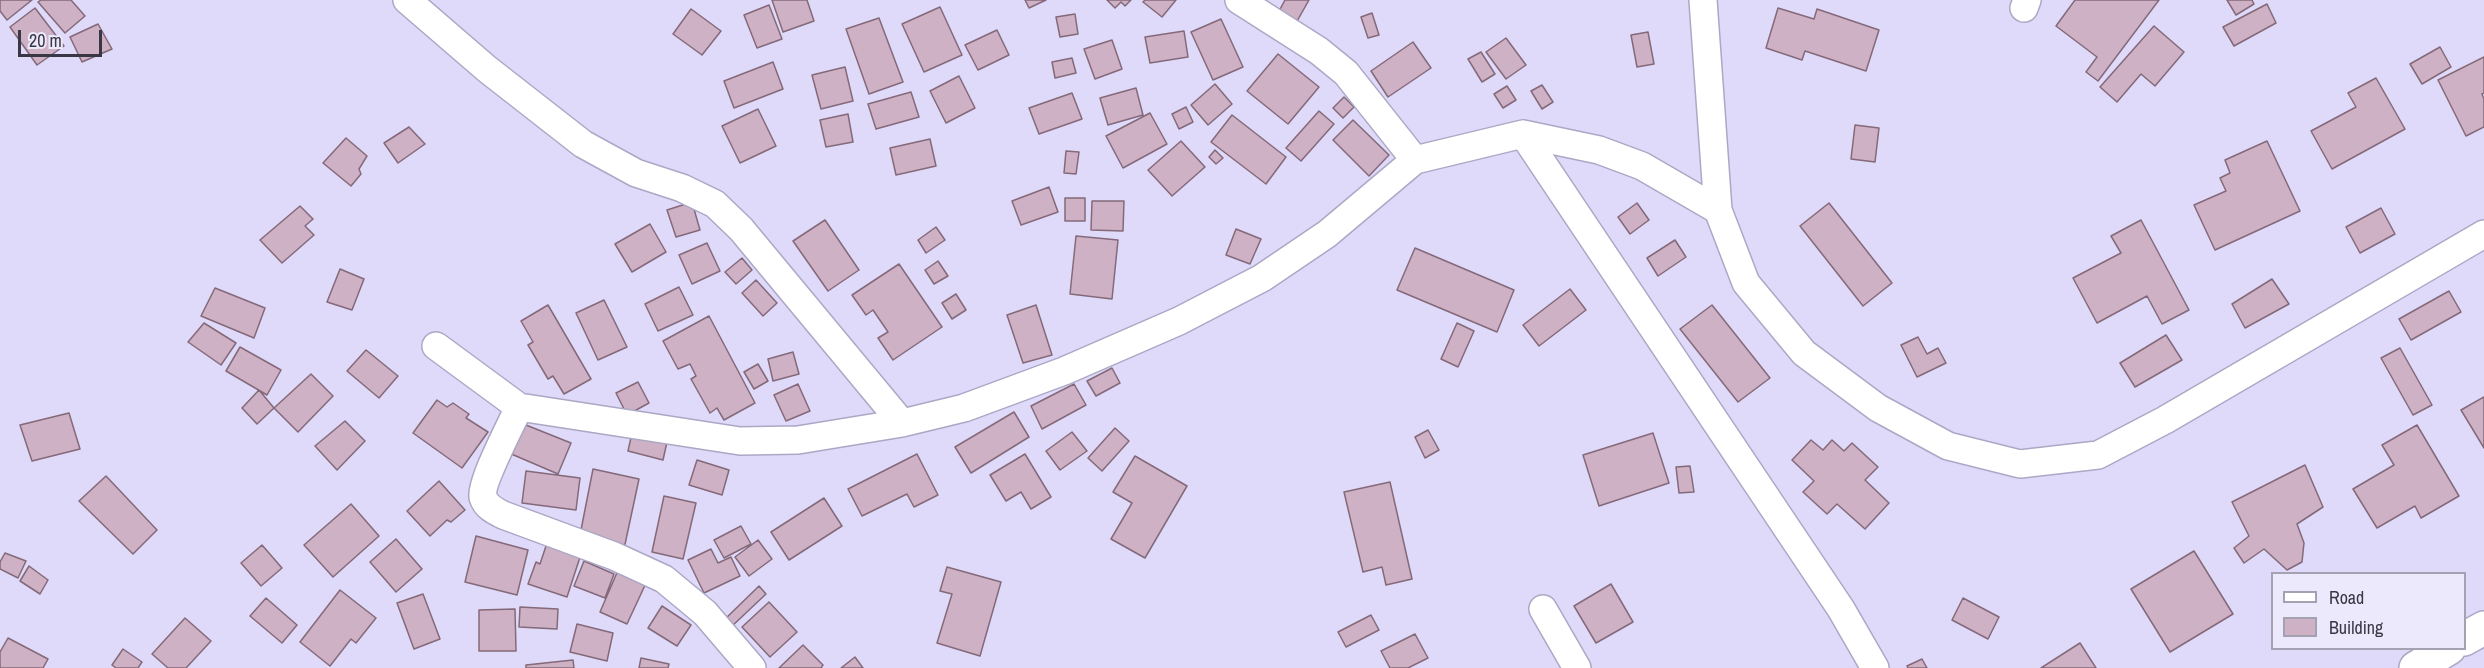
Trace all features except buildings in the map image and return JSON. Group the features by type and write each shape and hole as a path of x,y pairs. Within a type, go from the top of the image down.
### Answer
{"highway":[{"path":"2466,638 2484,628"},
{"path":"2416,668 2446,650"}],"street":[{"path":"407,0 487,69 583,144 636,173 682,188 715,204 741,229 902,423"},
{"path":"1239,0 1319,51 1346,73 1415,160"},
{"path":"1703,0 1718,210 1746,283 1804,353 1878,408 1948,446 2020,464 2098,455 2165,420 2484,234"},
{"path":"1523,134 1841,609 1875,668"},
{"path":"436,346 519,407 740,441 798,440 902,423 964,408 1064,371 1179,321 1262,278 1327,234 1415,160 1523,134 1599,150 1642,166 1718,210"},
{"path":"519,407 486,479 482,496 488,507 503,516 614,556 664,579 705,613 752,668"},
{"path":"1543,609 1577,668"}]}
